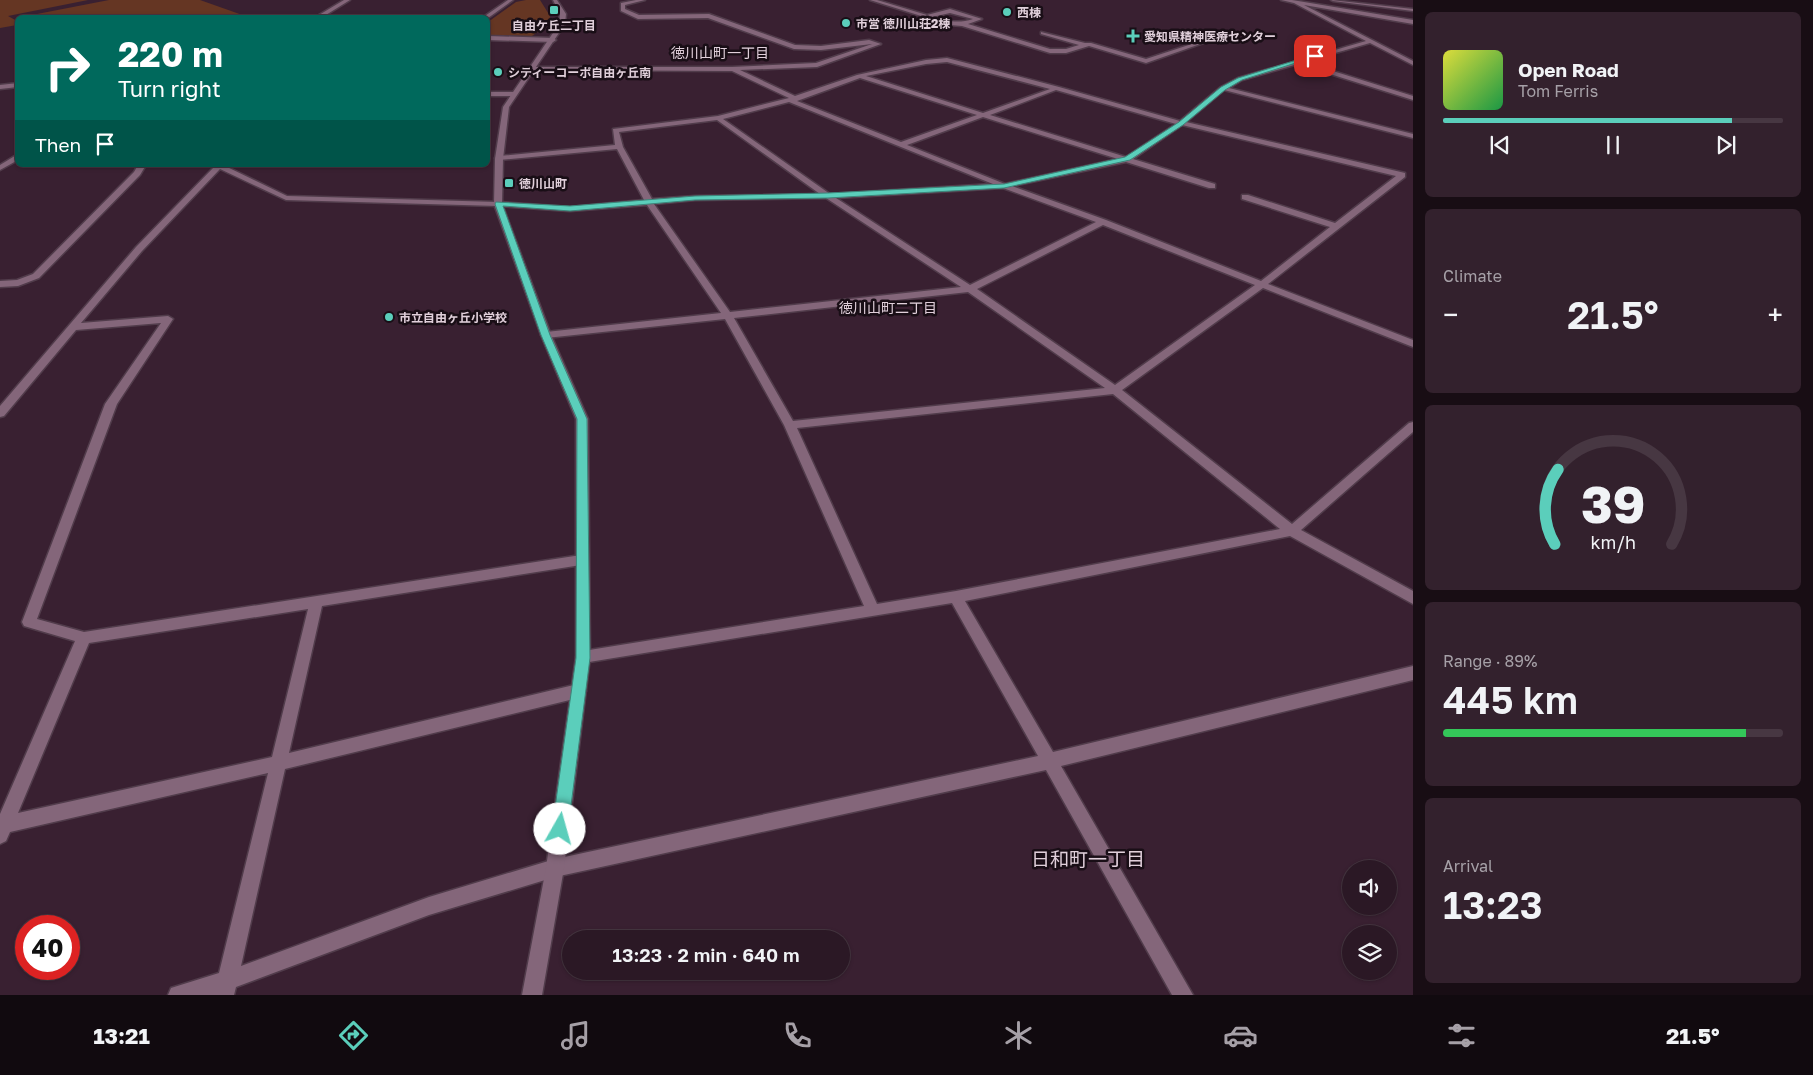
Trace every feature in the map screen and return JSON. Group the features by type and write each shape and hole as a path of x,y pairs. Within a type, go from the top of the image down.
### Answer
{"street":[{"path":"321,15 348,0"},
{"path":"488,15 511,0"},
{"path":"532,995 555,868 583,658 581,560 582,419 546,335 498,204 500,158 506,107 562,24 563,14 555,0"},
{"path":"532,68 732,69 817,65 878,44 869,42 821,48 794,47 709,16 638,17 623,10 623,4 643,0"},
{"path":"872,0 927,17 952,24 962,24 978,20 950,11 927,17"},
{"path":"1283,0 1413,22"},
{"path":"1333,0 1413,10"},
{"path":"1296,3 1413,63"},
{"path":"962,24 1050,51 1066,51 1089,44 1146,61 1203,42"},
{"path":"1043,33 1085,45"},
{"path":"490,38 547,45"},
{"path":"220,167 286,198 498,204 570,209 695,198 828,196 1004,186 1128,159 1181,123 1223,88 1240,79 1372,41"},
{"path":"872,611 790,425 728,316 649,202 619,147 615,130 718,118 793,100 859,76 926,62 946,60 1057,88 1181,123 1413,178"},
{"path":"1297,62 1413,98"},
{"path":"732,69 793,100 900,145 1103,222 1413,344"},
{"path":"859,76 1212,186"},
{"path":"0,87 15,85"},
{"path":"900,145 1057,88"},
{"path":"1223,88 1413,136"},
{"path":"490,94 513,94"},
{"path":"718,118 828,196 970,289 1115,390 1292,531 1413,598"},
{"path":"500,158 619,147"},
{"path":"0,168 15,158"},
{"path":"0,284 18,283 36,276 141,167"},
{"path":"0,413 139,249 217,167"},
{"path":"790,425 1115,390 1261,285 1402,174"},
{"path":"1245,197 1335,226"},
{"path":"546,335 970,289 1103,222"},
{"path":"73,326 168,319 111,404 29,622 84,638 581,560"},
{"path":"583,658 956,597 1292,531 1413,426"},
{"path":"956,597 1183,995"},
{"path":"226,987 316,603"},
{"path":"2,830 84,638"},
{"path":"178,995 226,987 429,906 555,868 1049,761 1413,673"},
{"path":"2,830 578,691"}],"shaded area":[{"path":"0,0 88,0 8,16 15,20 15,25 0,28"},
{"path":"109,0 200,0 242,15 39,15 37,14"},
{"path":"540,0 550,16 549,24 532,36 490,35 490,21 516,2"}],"place":[{"name":"自由ケ丘二丁目","path":"554,10"},
{"name":"西棟","path":"1007,12"},
{"name":"市営 徳川山荘2棟","path":"846,23"},
{"name":"愛知県精神医療センター","path":"1133,36"},
{"name":"シティーコーポ自由ヶ丘南","path":"498,72"},
{"name":"徳川山町","path":"509,183"},
{"name":"市立自由ヶ丘小学校","path":"389,317"}],"district":[{"name":"徳川山町一丁目","path":"720,52"},
{"name":"徳川山町二丁目","path":"888,307"},
{"name":"日和町一丁目","path":"1088,858"}],"route":[{"path":"560,829 583,658 581,560 582,419 546,335 498,204 570,209 695,198 828,196 1004,186 1128,159 1181,123 1223,88 1240,79 1315,56"}]}
